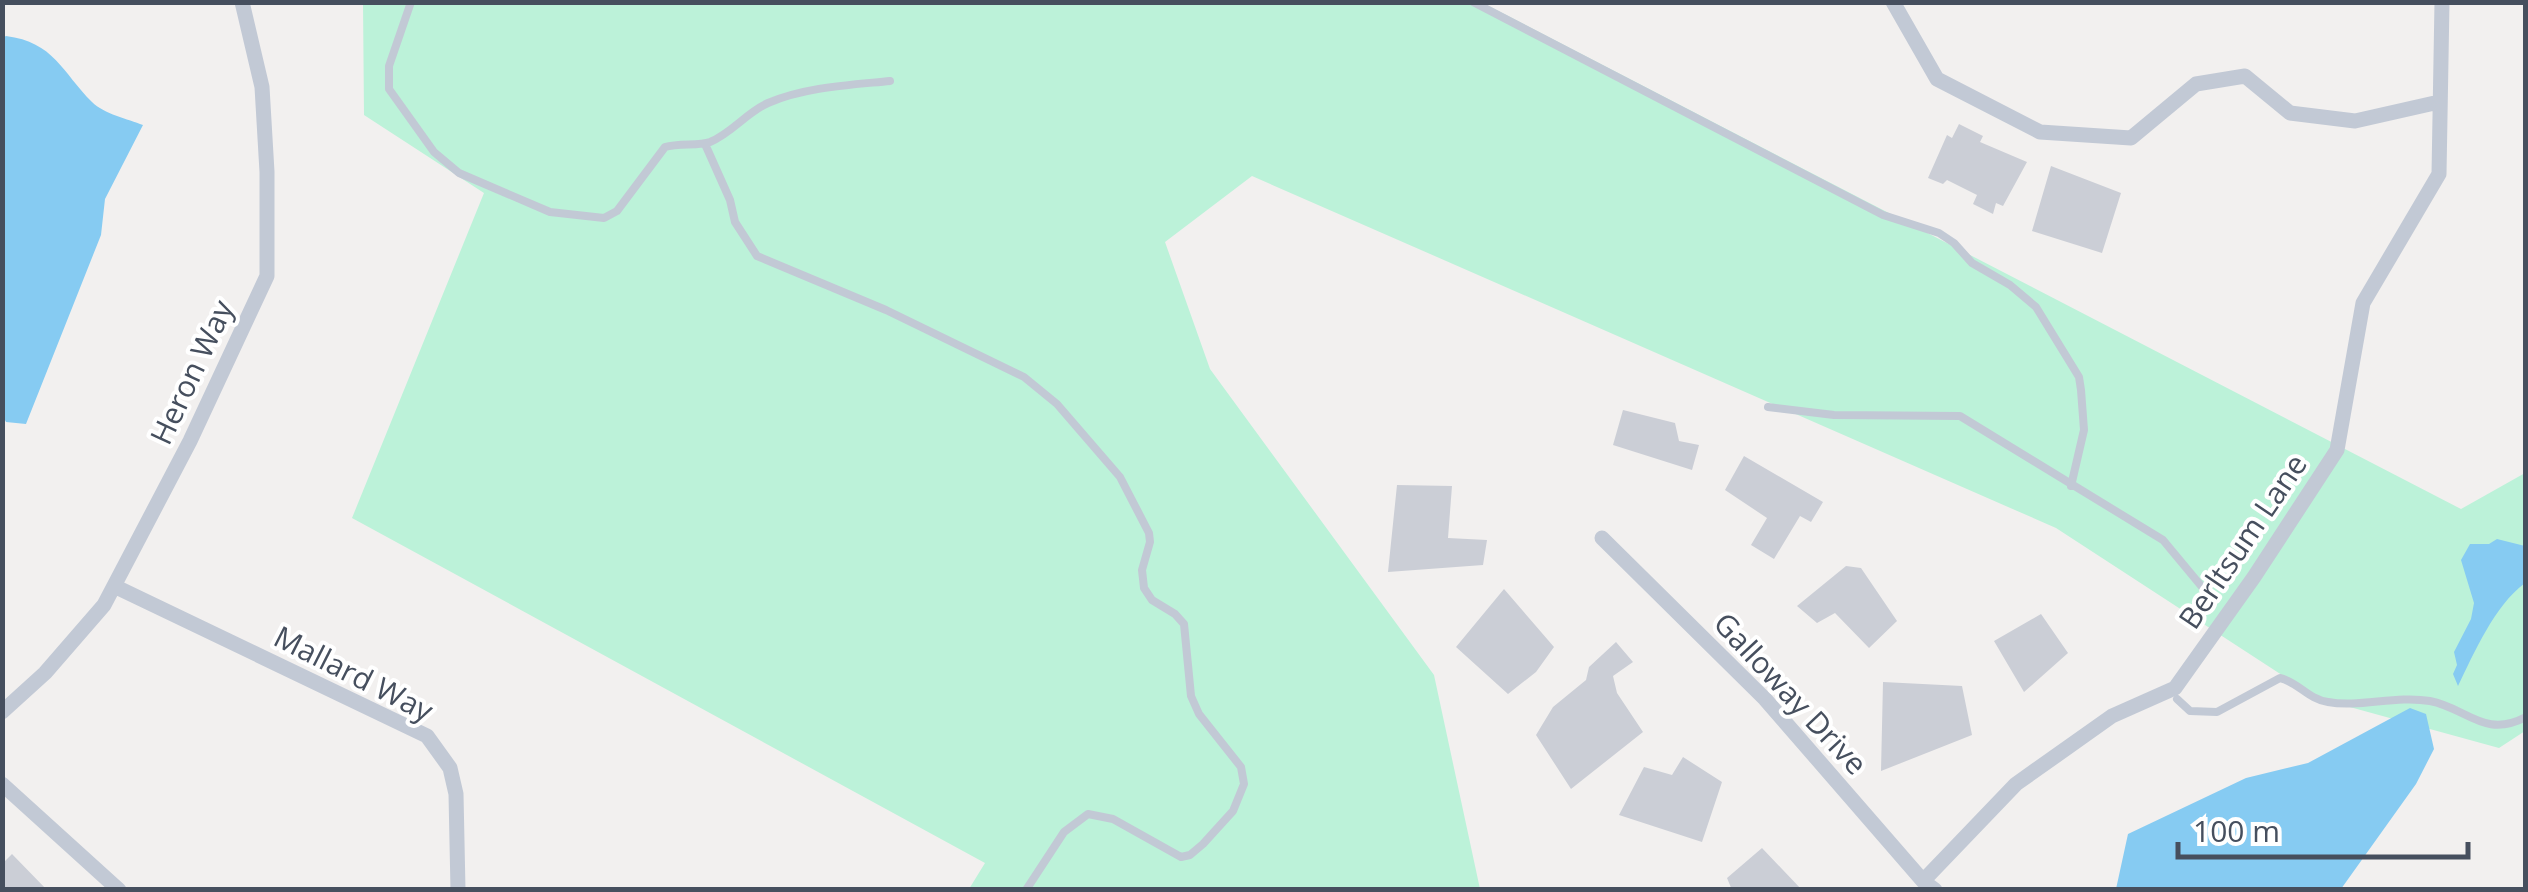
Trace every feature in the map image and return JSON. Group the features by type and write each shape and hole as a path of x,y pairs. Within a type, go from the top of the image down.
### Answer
{"street":[{"name":"Heron Way","path":"2,712 46,673 104,605 190,441 267,276 262,88 242,2"},
{"path":"1893,2 1937,79 2040,132 2131,138 2196,84 2245,76 2290,113 2356,121 2440,102"},
{"name":"Berltsum Lane","path":"1929,885 2016,784 2112,716 2175,688 2337,450 2363,303 2439,174 2442,2"},
{"name":"Galloway Drive","path":"1602,538 1765,699 1929,885"},
{"name":"Mallard Way","path":"114,586 426,736 450,768 456,794 458,890"},
{"path":"2,784 119,890"}],"lane":[{"path":"410,2 389,66 389,89 434,152 459,173 550,212 604,218 617,211 664,147 690,142 705,144 726,134 764,104 825,88 890,81"},
{"path":"1473,2 1883,215 1939,233 1954,242 1972,263 2026,297 2079,377 2084,430 2071,486"},
{"path":"705,144 730,200 735,222 756,256 886,310 1035,384 1098,448 1120,477 1149,533 1142,570 1144,588 1152,600 1184,624 1191,696 1199,714 1240,767 1244,784 1240,800 1203,844 1190,856 1181,857 1112,819 1088,814 1064,832 1026,890"},
{"path":"1768,407 1834,414 1960,416 2163,540 2212,600"},
{"path":"2177,699 2190,711 2216,712 2280,678 2313,698 2332,703 2376,699 2434,702 2488,724 2511,725 2526,717"}],"green space":[{"path":"363,3 1483,3 2461,509 2525,473 2525,731 2499,748 2317,698 2056,528 1252,176 1165,242 1210,369 1434,675 1480,889 969,889 985,863 352,518 484,193 364,115"}],"water":[{"path":"2,38 22,39 46,52 97,106 143,125 105,199 101,235 26,424 6,422 3,416"},
{"path":"2497,539 2525,546 2525,583 2495,617 2458,686 2453,674 2457,665 2454,652 2471,619 2474,603 2461,560 2470,544 2489,544"},
{"path":"2410,708 2426,714 2434,749 2416,784 2341,889 2116,889 2128,834 2246,778 2308,763"}],"building":[{"path":"1959,124 1983,136 1980,142 2027,162 2003,206 1996,203 1993,214 1973,204 1977,195 1947,180 1943,184 1928,178 1947,135 1952,138"},
{"path":"2051,166 2121,193 2102,253 2032,231"},
{"path":"1623,410 1675,423 1679,441 1699,445 1692,470 1613,445"},
{"path":"1744,456 1823,502 1811,522 1800,516 1774,559 1751,545 1767,518 1725,490"},
{"path":"1397,485 1452,486 1448,538 1487,540 1483,565 1388,572"},
{"path":"1846,566 1861,568 1897,621 1869,648 1835,613 1817,623 1797,606"},
{"path":"1504,589 1554,647 1536,672 1508,694 1456,647"},
{"path":"2041,614 2068,653 2024,692 1994,641"},
{"path":"1616,642 1633,662 1613,676 1617,693 1643,732 1571,789 1536,735 1553,707 1586,680 1589,667"},
{"path":"1883,682 1962,686 1972,735 1881,771"},
{"path":"1683,757 1722,782 1702,842 1619,815 1644,767 1672,775"},
{"path":"1762,848 1802,890 1732,890 1727,878"},
{"path":"12,854 47,890 2,890 2,864"}]}
